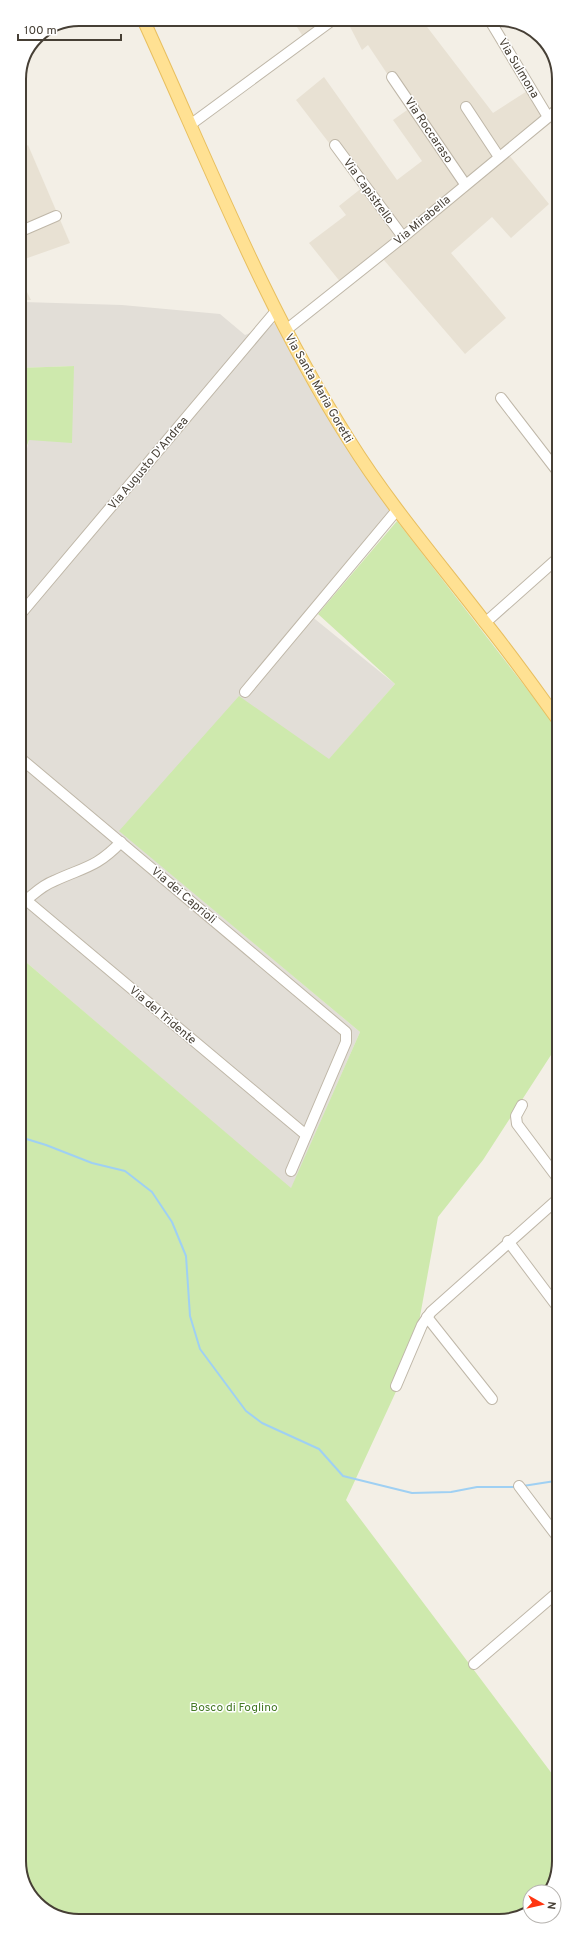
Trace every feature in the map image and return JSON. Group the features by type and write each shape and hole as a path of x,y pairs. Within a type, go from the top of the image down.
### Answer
{"main road":[{"name":"Via Santa Maria Goretti","path":"146,26 235,224 276,311 348,439 397,510 486,622 552,712"}],"street":[{"path":"190,125 324,26"},
{"name":"Via Sulmona","path":"493,26 548,117"},
{"name":"Via Roccaraso","path":"392,77 465,184"},
{"path":"466,107 499,157"},
{"name":"Via Mirabella","path":"286,330 403,237 465,184 552,114"},
{"name":"Via Capistrello","path":"335,145 403,237"},
{"path":"26,229 56,216"},
{"name":"Via Augusto D'Andrea","path":"26,608 276,311"},
{"path":"501,398 552,464"},
{"path":"245,692 397,510"},
{"path":"486,622 552,563"},
{"name":"Via dei Caprioli","path":"26,762 337,1024 346,1034 346,1042 306,1135"},
{"path":"26,896 54,881 98,862 121,842"},
{"name":"Via del Tridente","path":"26,901 306,1135"},
{"path":"522,1105 516,1116 517,1124 552,1172"},
{"path":"291,1170 306,1135"},
{"path":"396,1386 427,1317 437,1306 511,1239 552,1204"},
{"path":"511,1239 552,1295"},
{"path":"427,1317 492,1399"},
{"path":"519,1486 552,1529"},
{"path":"474,1664 552,1596"}],"shaded area":[{"path":"296,26 330,26 307,43"},
{"path":"350,26 426,26 493,113 535,86 552,113 552,122 509,155 549,204 511,238 492,217 451,253 506,318 465,354 383,259 346,289 309,243 346,215 339,206 363,187 296,100 324,77 397,180 422,161 393,120 410,108 368,45 362,50"},
{"path":"28,145 70,243 26,259 26,147"},
{"path":"26,290 31,300 26,300"},
{"path":"26,302 122,305 220,314 245,335 278,322 333,426 390,509 305,611 395,684 329,760 120,831 360,1032 291,1189 26,962 26,453 29,440 74,366 26,368"}],"green space":[{"path":"74,366 72,443 29,440 26,448 26,368"},
{"name":"Bosco di Foglino","path":"397,521 552,721 552,1055 483,1160 438,1217 419,1322 423,1333 346,1500 552,1774 551,1872 547,1884 522,1884 522,1909 510,1913 499,1914 75,1914 65,1912 52,1907 39,1896 30,1882 26,1861 26,962 291,1188 360,1032 119,831 239,696 329,759 395,684 318,614"}],"waterway":[{"path":"26,1139 92,1163 125,1171 152,1192 172,1222 186,1256 190,1316 200,1349 246,1411 262,1423 319,1449 343,1476 412,1493 451,1492 477,1487 517,1487"},
{"path":"523,1486 552,1481"}]}
